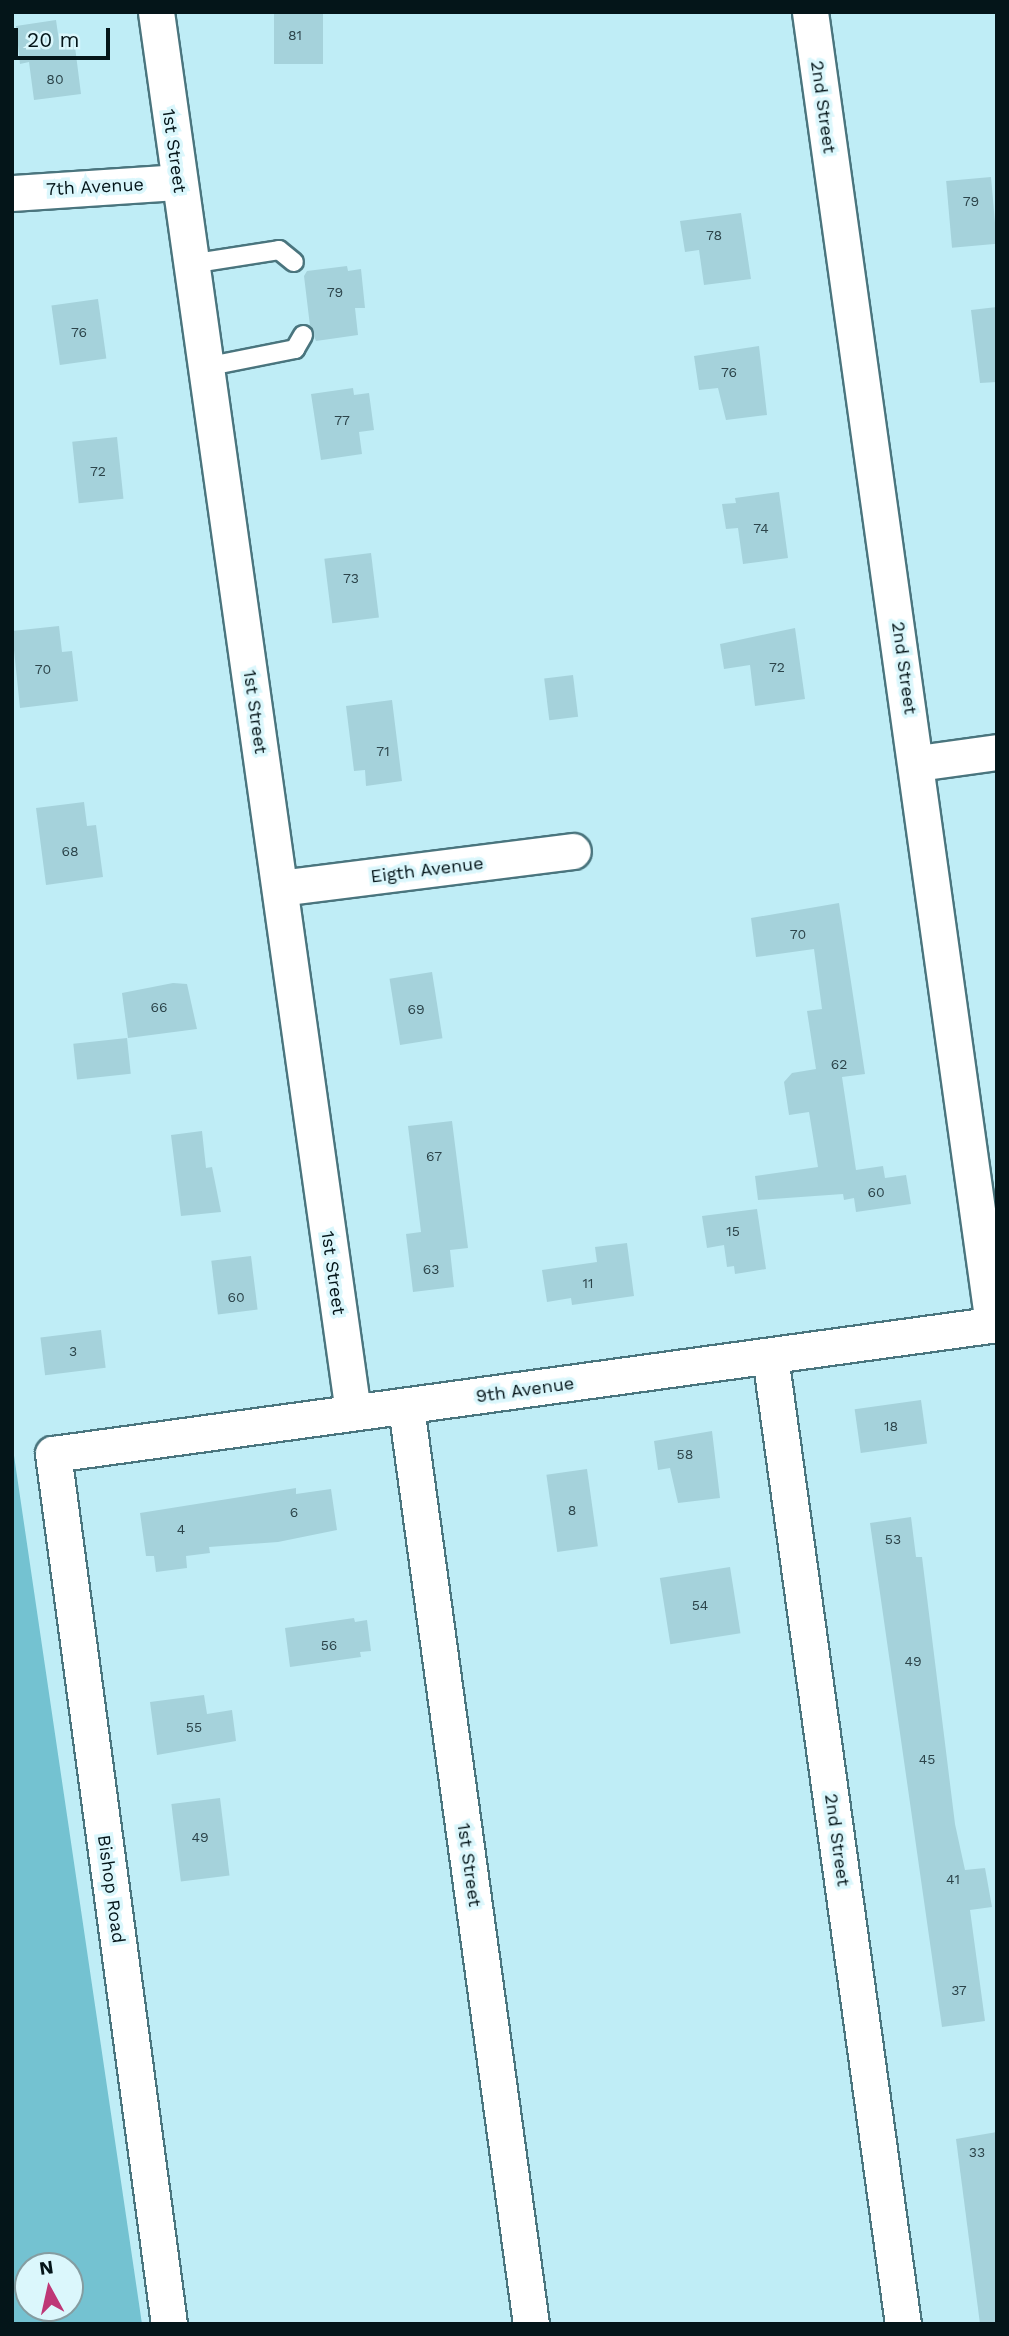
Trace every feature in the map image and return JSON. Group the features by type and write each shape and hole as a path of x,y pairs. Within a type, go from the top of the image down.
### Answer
{"street":[{"name":"1st Street","path":"156,12 353,1412"},
{"name":"2nd Street","path":"810,12 995,1324"},
{"name":"7th Avenue","path":"12,193 178,182"},
{"path":"918,763 997,752"},
{"name":"Eigth Avenue","path":"280,888 573,850"},
{"name":"9th Avenue","path":"53,1454 995,1324"},
{"name":"2nd Street","path":"770,1356 902,2324"},
{"name":"1st Street","path":"406,1407 531,2324"},
{"name":"Bishop Road","path":"53,1454 169,2324"}],"lane":[{"path":"190,264 279,250 294,261"},
{"path":"205,367 295,349 303,335"}],"shaded area":[{"path":"12,1442 142,2324 12,2324"}],"building":[{"path":"274,12 323,12 323,64 274,64"},
{"path":"56,20 59,41 74,39 81,94 34,100 29,62 20,64 16,26"},
{"path":"991,177 997,244 952,248 946,181"},
{"path":"741,213 751,279 704,285 699,250 685,252 680,221"},
{"path":"347,266 348,271 361,269 365,308 355,308 358,335 316,341 310,326 304,276 307,271"},
{"path":"98,299 106,358 60,365 51,306"},
{"path":"997,307 997,382 980,383 971,310"},
{"path":"759,346 767,415 726,420 718,388 699,390 694,356"},
{"path":"353,388 354,395 369,393 374,430 359,432 362,454 321,460 311,394"},
{"path":"117,437 123,499 79,503 72,442"},
{"path":"779,492 788,558 743,564 738,528 726,529 722,504 736,503 735,498"},
{"path":"371,553 379,618 332,623 324,559"},
{"path":"59,626 62,652 72,651 78,701 20,708 12,631"},
{"path":"795,628 805,699 755,706 750,665 724,669 720,644"},
{"path":"573,675 578,717 549,720 544,679"},
{"path":"392,700 402,781 366,786 365,770 354,771 346,706"},
{"path":"84,802 87,826 96,825 103,877 46,885 36,808"},
{"path":"839,903 865,1074 842,1077 856,1170 883,1166 885,1178 906,1175 911,1204 856,1212 854,1198 844,1200 843,1194 758,1200 755,1176 818,1167 809,1112 789,1115 784,1082 792,1073 816,1069 807,1011 822,1009 814,949 756,957 751,918"},
{"path":"432,972 442,1038 400,1045 390,979"},
{"path":"173,983 187,984 197,1029 128,1038 122,993"},
{"path":"127,1038 131,1074 77,1079 73,1044"},
{"path":"452,1121 468,1248 450,1250 454,1287 413,1292 406,1234 421,1232 408,1126"},
{"path":"202,1131 206,1168 212,1167 221,1212 181,1216 171,1135"},
{"path":"757,1209 766,1269 735,1274 734,1266 727,1267 724,1245 707,1248 702,1216"},
{"path":"627,1243 634,1296 572,1305 571,1298 547,1302 542,1270 597,1262 595,1247"},
{"path":"251,1256 258,1310 218,1314 211,1261"},
{"path":"101,1330 106,1368 45,1375 40,1337"},
{"path":"921,1400 927,1444 861,1453 855,1409"},
{"path":"712,1431 720,1498 678,1503 670,1468 658,1470 654,1441"},
{"path":"587,1469 598,1546 557,1552 546,1475"},
{"path":"296,1488 296,1494 331,1489 337,1530 278,1542 209,1547 210,1553 186,1556 187,1568 156,1572 154,1556 146,1556 140,1513"},
{"path":"911,1517 916,1557 922,1557 955,1824 965,1870 985,1868 992,1907 970,1910 985,2021 942,2027 870,1523"},
{"path":"730,1567 740,1633 670,1644 660,1578"},
{"path":"354,1618 355,1622 367,1620 371,1651 360,1652 361,1657 290,1667 285,1628"},
{"path":"204,1695 207,1714 232,1710 236,1741 157,1755 150,1702"},
{"path":"220,1798 230,1875 181,1881 171,1804"},
{"path":"997,2132 997,2324 980,2324 956,2139"}]}
